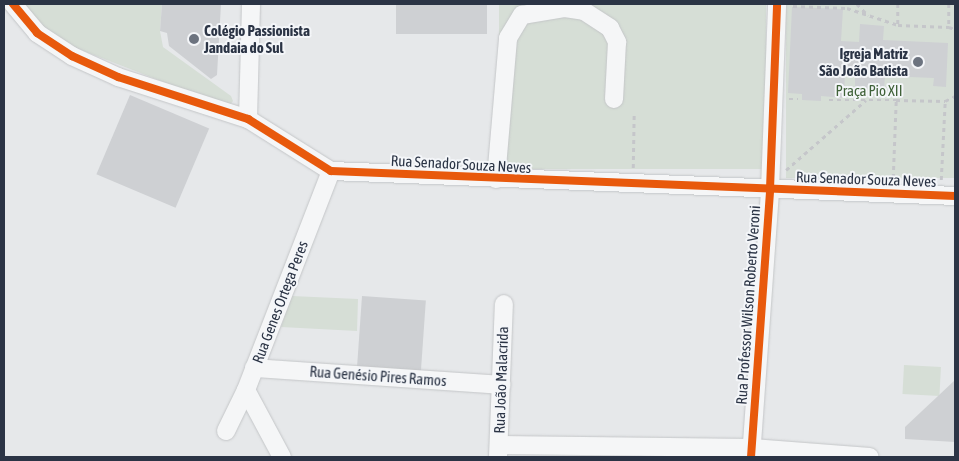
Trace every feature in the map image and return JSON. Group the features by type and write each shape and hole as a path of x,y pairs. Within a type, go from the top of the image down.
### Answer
{"street":[{"path":"13,4 36,33 72,56 118,76 248,119 331,172"},
{"path":"248,119 251,4"},
{"name":"Rua Professor Wilson Roberto Veroni","path":"751,453 770,190 777,5"},
{"path":"496,179 508,38 522,15 565,8 584,11 610,28 617,42 614,100"},
{"name":"Rua Senador Souza Neves","path":"331,172 892,195 952,190"},
{"name":"Rua Genes Ortega Peres","path":"226,431 246,390 331,172"},
{"name":"Rua João Malacrida","path":"498,451 504,304"},
{"name":"Rua Genésio Pires Ramos","path":"254,368 501,385"},
{"path":"246,390 282,457"},
{"path":"498,451 751,453 870,457"}],"path":[{"path":"857,4 869,16"},
{"path":"898,4 898,25"},
{"path":"949,4 949,27"},
{"path":"777,5 847,8 898,25 949,27 955,29"},
{"path":"829,100 944,101 955,96"},
{"path":"784,171 866,100"},
{"path":"892,195 896,100"},
{"path":"941,182 944,101"},
{"path":"633,185 634,112"},
{"path":"932,182 941,182 952,190"}],"green space":[{"path":"25,4 162,4 160,31 163,47 231,96 233,101 228,107 58,41 42,28"},
{"path":"499,4 766,4 766,169 499,169"},
{"name":"Praça Pio XII","path":"786,4 955,4 955,178 786,178"},
{"path":"292,296 358,299 357,331 281,327"},
{"path":"904,365 941,367 939,396 902,394"}],"building":[{"name":"Colégio Passionista Jandaia do Sul","path":"162,4 221,4 217,75 211,79 169,46 167,33 160,31"},
{"path":"396,4 487,4 487,34 396,34"},
{"path":"792,7 843,9 841,41 859,42 860,24 884,26 883,40 948,43 946,87 933,86 934,78 885,76 884,89 855,88 855,72 845,72 844,98 821,96 821,101 802,100 802,94 788,93"},
{"path":"130,95 209,129 176,208 96,174"},
{"path":"362,296 426,300 421,373 357,369"},
{"path":"955,380 955,442 905,439 905,427"}],"cycle path":[{"path":"13,4 37,33 72,56 118,77 248,119 331,171 955,196"},
{"path":"751,457 770,189 777,4"}],"place":[{"name":"Colégio Passionista Jandaia do Sul","path":"194,39"},
{"name":"Igreja Matriz São João Batista","path":"918,62"}]}
